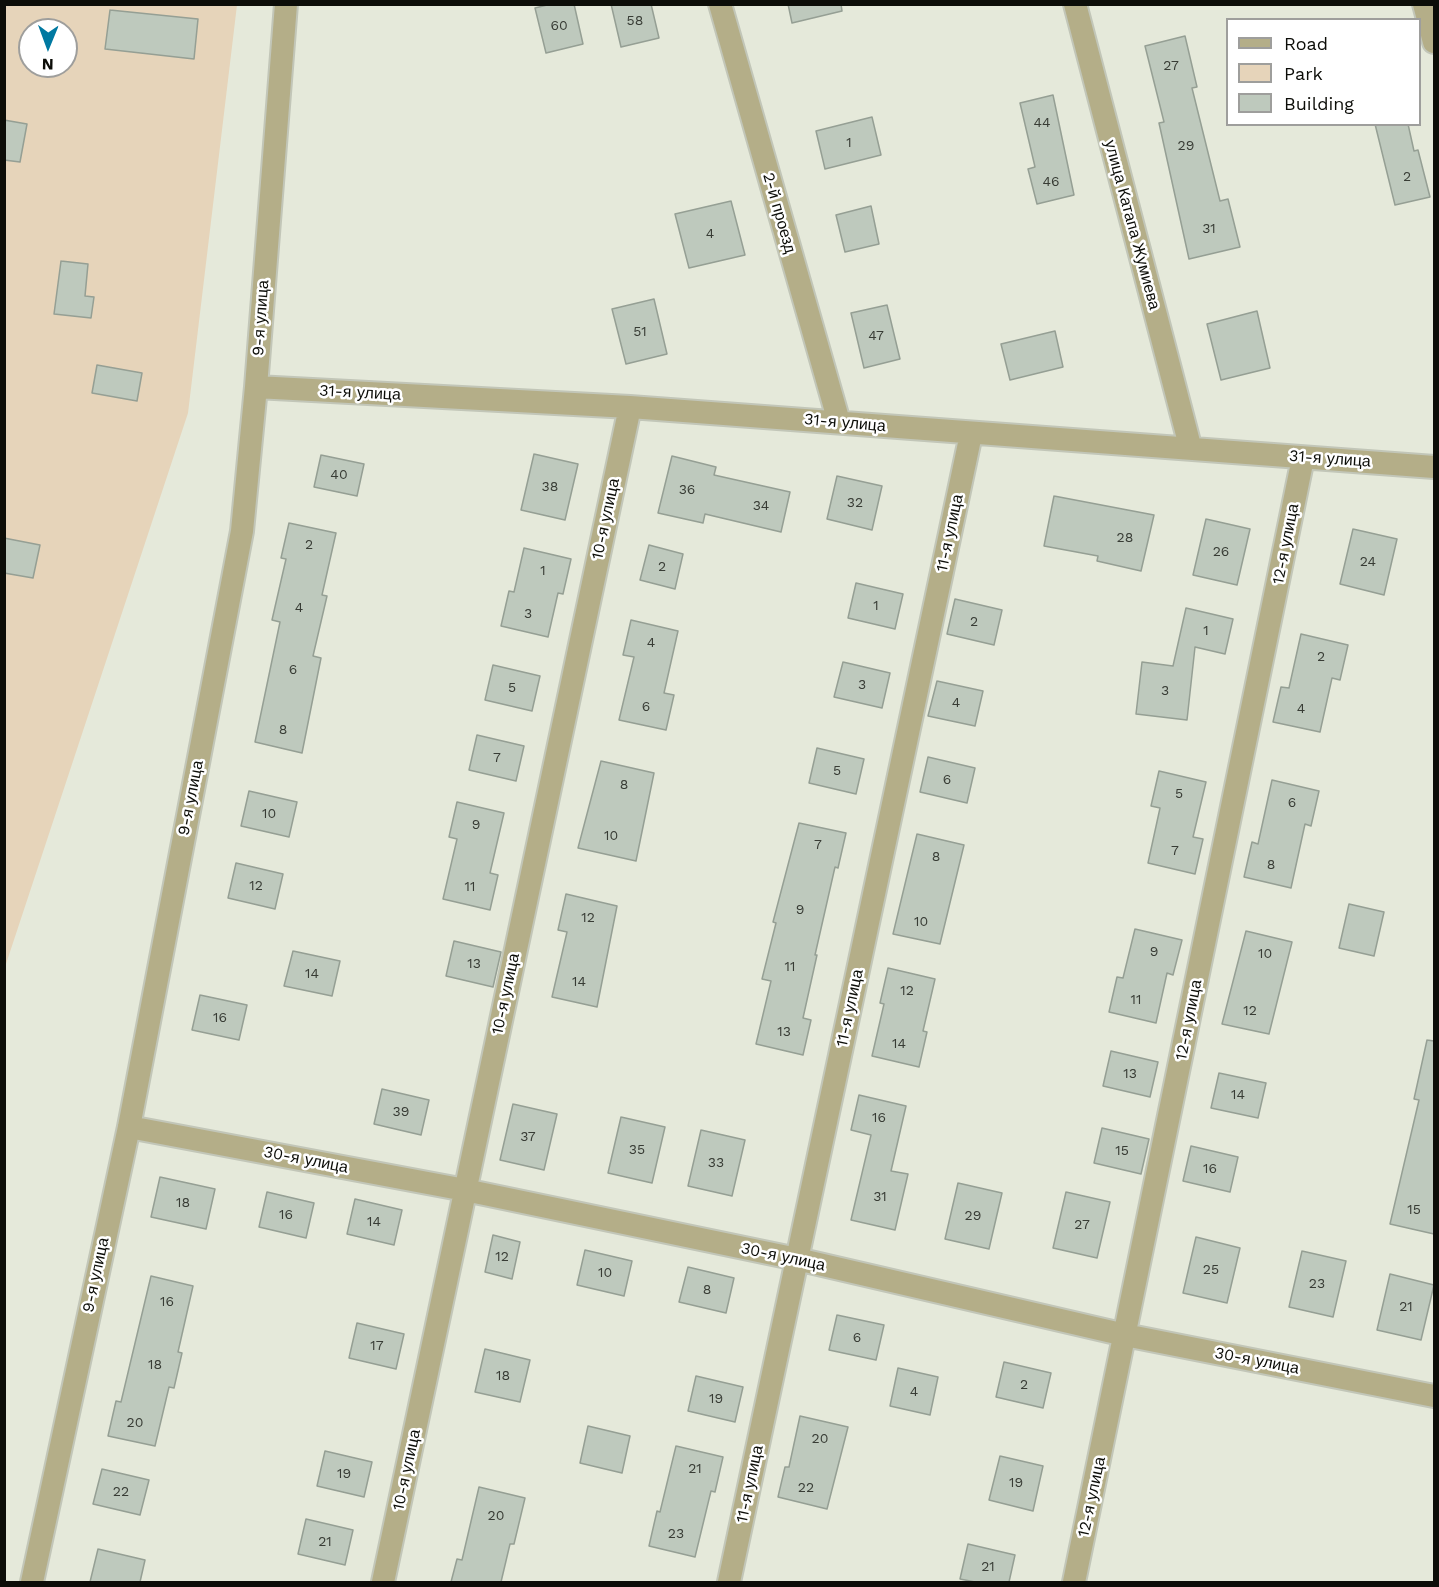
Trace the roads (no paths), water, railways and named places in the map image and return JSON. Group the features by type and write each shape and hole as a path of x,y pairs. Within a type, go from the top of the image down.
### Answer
{"street":[{"name":"9-я улица","path":"32,1582 129,1127 242,531 256,387 286,4"},
{"name":"2-й проезд","path":"720,4 838,422"},
{"name":"улица Катапа Жумиева","path":"1075,4 1190,446"},
{"path":"1424,4 1434,42"},
{"name":"31-я улица","path":"256,387 630,407 971,434 1190,446 1303,458 1434,467"},
{"name":"10-я улица","path":"383,1582 630,407"},
{"name":"11-я улица","path":"729,1582 971,434"},
{"name":"12-я улица","path":"1074,1582 1303,458"},
{"name":"30-я улица","path":"129,1127 465,1190 797,1259 1125,1335 1434,1396"}]}
